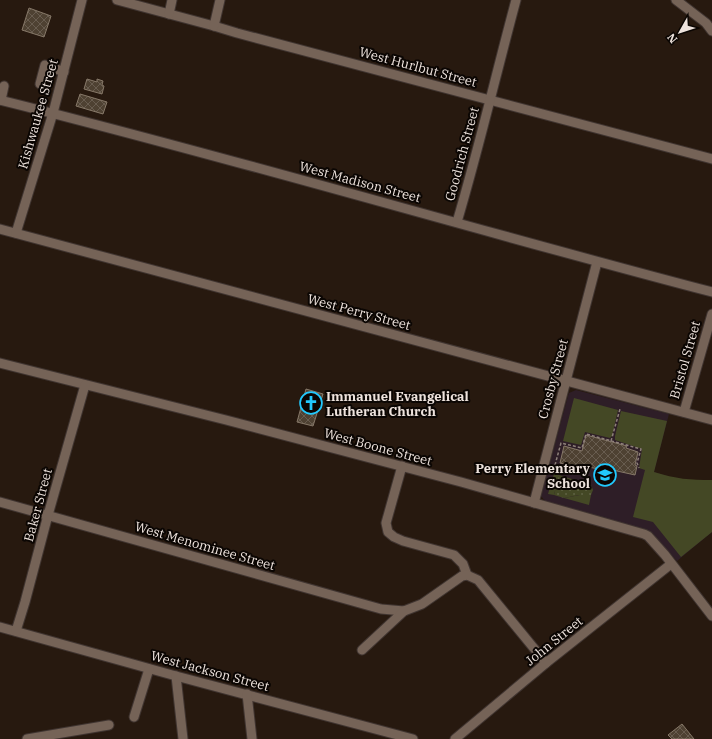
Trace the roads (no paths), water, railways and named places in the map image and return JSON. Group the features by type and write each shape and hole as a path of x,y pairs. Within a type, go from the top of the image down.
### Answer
{"street":[{"name":"Kishwaukee Street","path":"16,234 53,113 82,0"},
{"name":"West Hurlbut Street","path":"117,0 712,159"},
{"path":"169,14 172,0"},
{"path":"214,26 220,0"},
{"name":"Goodrich Street","path":"458,222 476,160 516,0"},
{"path":"676,0 706,23 712,31"},
{"path":"40,84 48,66 64,72"},
{"path":"1,100 4,86"},
{"name":"West Madison Street","path":"1,100 458,222 597,262 712,292"},
{"name":"West Perry Street","path":"0,229 712,420"},
{"name":"Crosby Street","path":"534,503 597,262"},
{"name":"Bristol Street","path":"684,412 712,314"},
{"name":"West Boone Street","path":"0,363 402,466 644,534 651,540 711,614"},
{"name":"Baker Street","path":"16,632 85,386"},
{"path":"402,466 386,523 388,532 394,537 403,541 454,555 463,564 467,576"},
{"name":"West Menominee Street","path":"0,502 381,608 404,611"},
{"name":"John Street","path":"455,739 546,663 671,564"},
{"path":"362,650 404,611 422,604 462,576 467,576 478,580 546,663"},
{"name":"West Jackson Street","path":"0,627 149,669 413,739"},
{"path":"134,717 149,669"},
{"path":"176,676 184,739"},
{"path":"247,694 252,739"},
{"path":"27,739 109,725"}],"place":[{"name":"Immanuel Evangelical Lutheran Church","path":"311,403"},
{"name":"Perry Elementary School","path":"605,475"}]}
